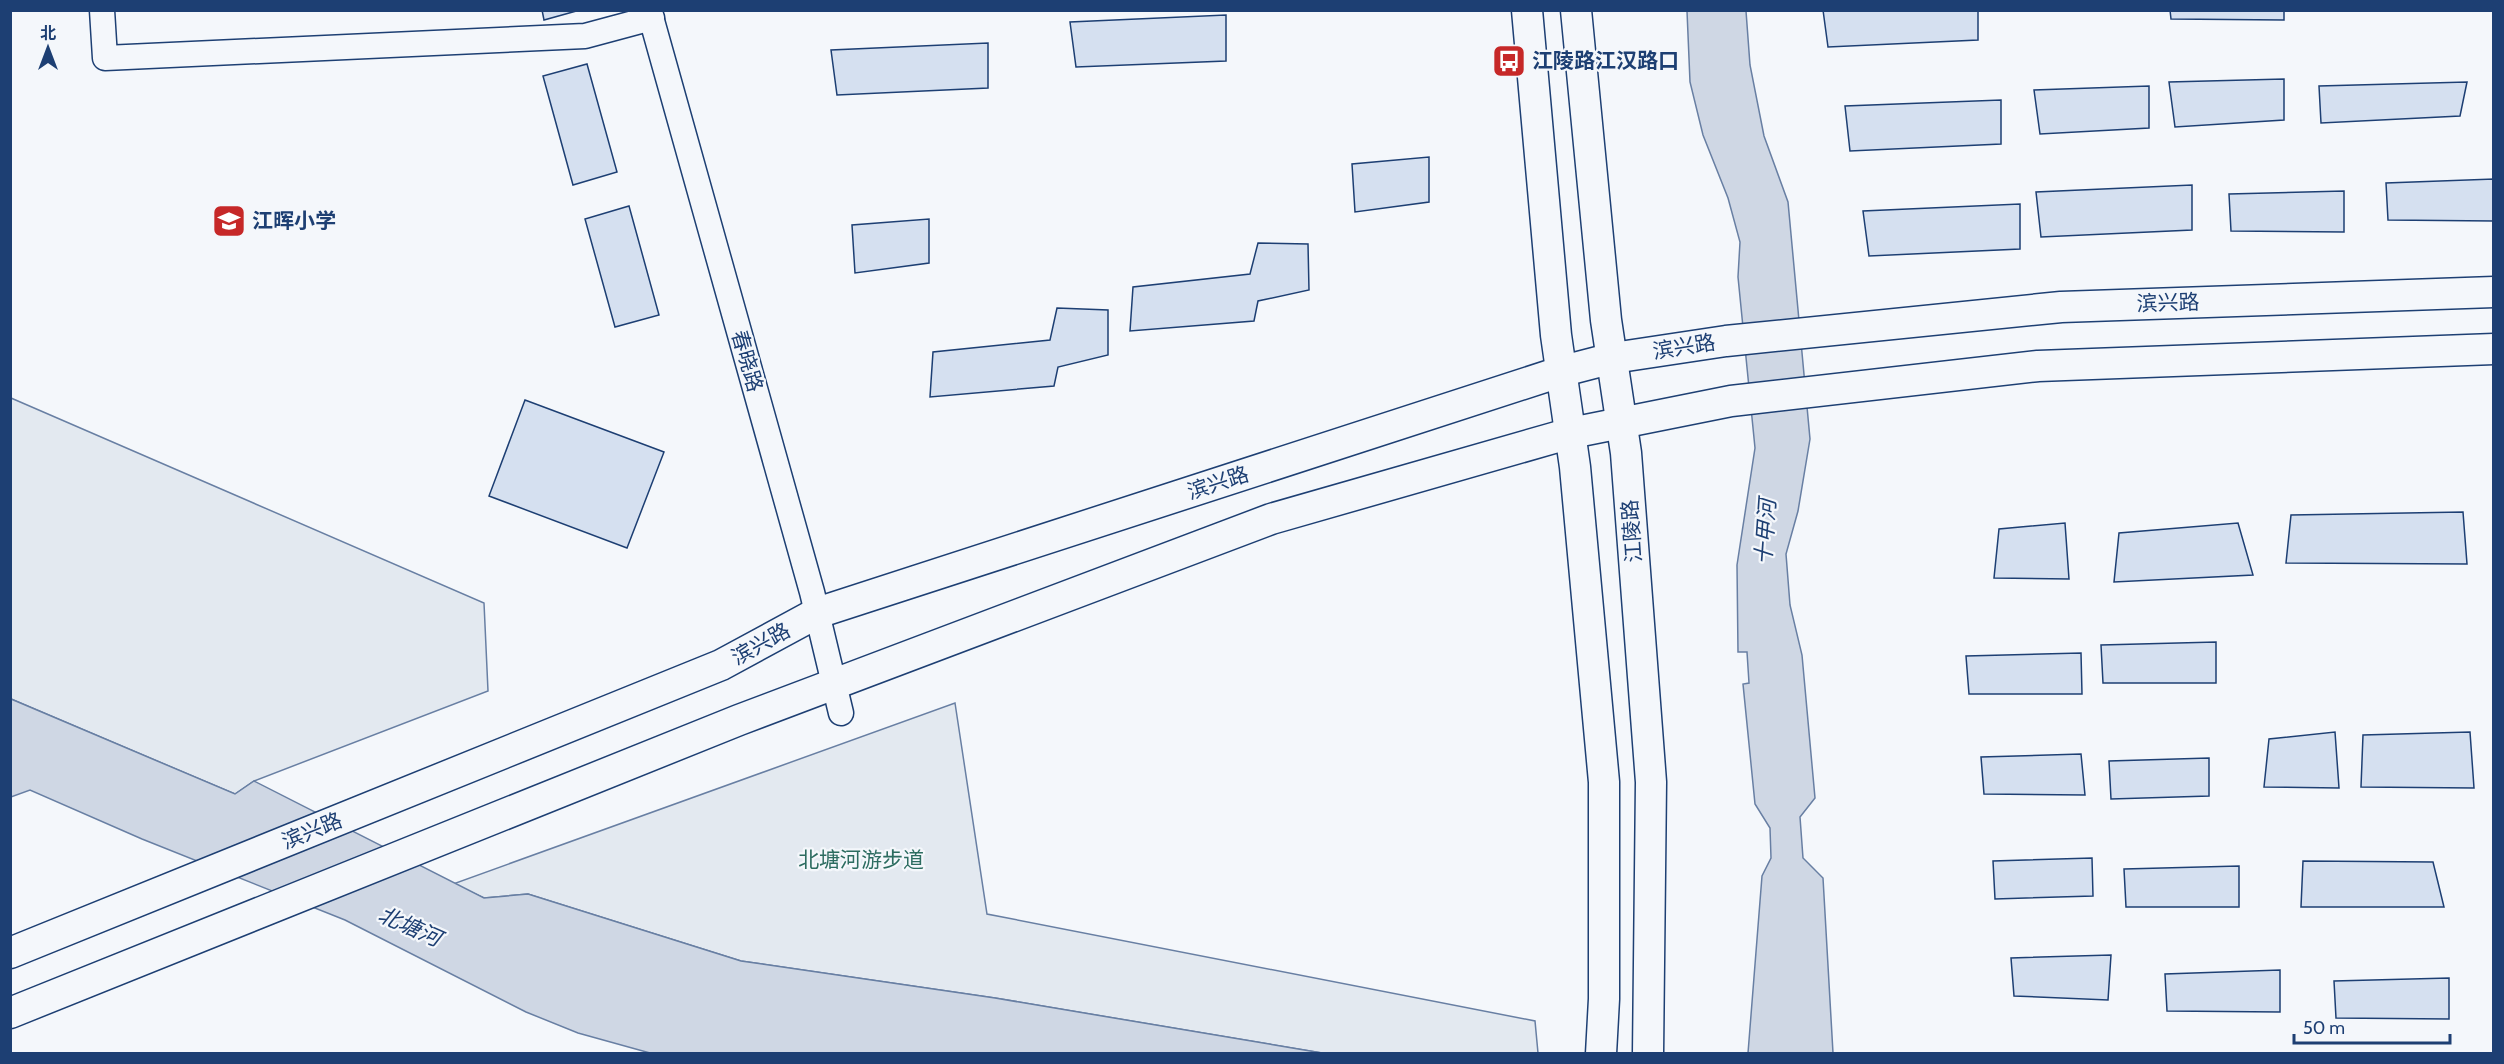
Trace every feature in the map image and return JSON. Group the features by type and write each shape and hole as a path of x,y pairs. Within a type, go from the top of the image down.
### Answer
{"main road":[{"path":"1527,10 1556,334 1570,433 1604,782 1602,1053"},
{"name":"江陵路","path":"1576,10 1606,320 1626,453 1652,782 1648,1053"},
{"name":"滨兴路","path":"10,953 720,665 817,613 1563,371 1613,358 1725,341 2061,307 2493,292"},
{"path":"10,1012 739,720 1271,519 1570,433 1731,401 2038,366 2493,349"}],"street":[{"path":"102,10 105,58 585,36 651,14"},
{"name":"春晓路","path":"651,14 817,613 841,713"}],"green space":[{"path":"11,398 484,603 488,691 254,781 235,794 11,699"},
{"name":"北塘河游步道","path":"955,703 987,914 1535,1021 1538,1053 1322,1053 995,998 741,961 528,894 484,898 453,884"}],"water":[{"name":"十甲河","path":"1687,11 1746,11 1750,65 1764,136 1788,202 1810,439 1798,511 1786,554 1790,605 1802,655 1815,798 1800,817 1803,858 1823,878 1833,1053 1748,1053 1762,876 1771,858 1770,828 1755,804 1743,684 1749,683 1747,652 1738,652 1737,565 1755,448 1738,277 1740,242 1728,198 1703,135 1690,82"},
{"name":"北塘河","path":"11,699 235,794 254,781 484,898 528,894 741,961 995,998 1322,1053 650,1053 578,1033 526,1012 345,920 142,839 30,790 11,797"}],"building":[{"path":"542,10 580,10 544,20"},
{"path":"1823,10 1978,10 1978,40 1828,47"},
{"path":"2170,10 2284,10 2284,20 2171,19"},
{"path":"1226,15 1226,61 1076,67 1070,22"},
{"path":"988,43 988,88 837,95 831,50"},
{"path":"587,64 617,172 573,185 543,76"},
{"path":"2284,79 2284,120 2175,127 2169,82"},
{"path":"2467,82 2460,116 2321,123 2319,86"},
{"path":"2149,86 2149,128 2040,134 2034,90"},
{"path":"2001,100 2001,144 1850,151 1845,106"},
{"path":"1429,157 1429,202 1355,212 1352,164"},
{"path":"2494,179 2494,221 2388,220 2386,183"},
{"path":"2192,185 2192,230 2041,237 2036,192"},
{"path":"2344,191 2344,232 2231,231 2229,194"},
{"path":"2020,204 2020,249 1869,256 1863,211"},
{"path":"629,206 659,315 615,327 585,219"},
{"path":"929,219 929,263 855,273 852,225"},
{"path":"1258,243 1308,244 1309,290 1258,301 1254,321 1130,331 1133,287 1250,274"},
{"path":"1057,308 1108,310 1108,355 1058,367 1054,386 930,397 933,352 1050,340"},
{"path":"525,400 664,452 627,548 489,496"},
{"path":"2463,512 2467,564 2286,563 2291,515"},
{"path":"2065,523 2069,579 1994,578 1999,529"},
{"path":"2238,523 2253,575 2114,582 2119,533"},
{"path":"2216,642 2216,683 2103,683 2101,645"},
{"path":"2081,653 2082,694 1969,694 1966,656"},
{"path":"2335,732 2339,788 2264,787 2269,739"},
{"path":"2470,732 2474,788 2361,787 2363,735"},
{"path":"2081,754 2085,795 1984,794 1981,757"},
{"path":"2209,758 2209,796 2111,799 2109,761"},
{"path":"2092,858 2093,896 1995,899 1993,861"},
{"path":"2303,861 2433,862 2444,907 2301,907"},
{"path":"2239,866 2239,907 2126,907 2124,869"},
{"path":"2111,955 2108,1000 2014,996 2011,958"},
{"path":"2280,970 2280,1012 2167,1011 2165,974"},
{"path":"2449,978 2449,1019 2336,1018 2334,981"}],"place":[{"name":"江陵路江汉路口","path":"1509,61"},
{"name":"江晖小学","path":"229,221"}]}
